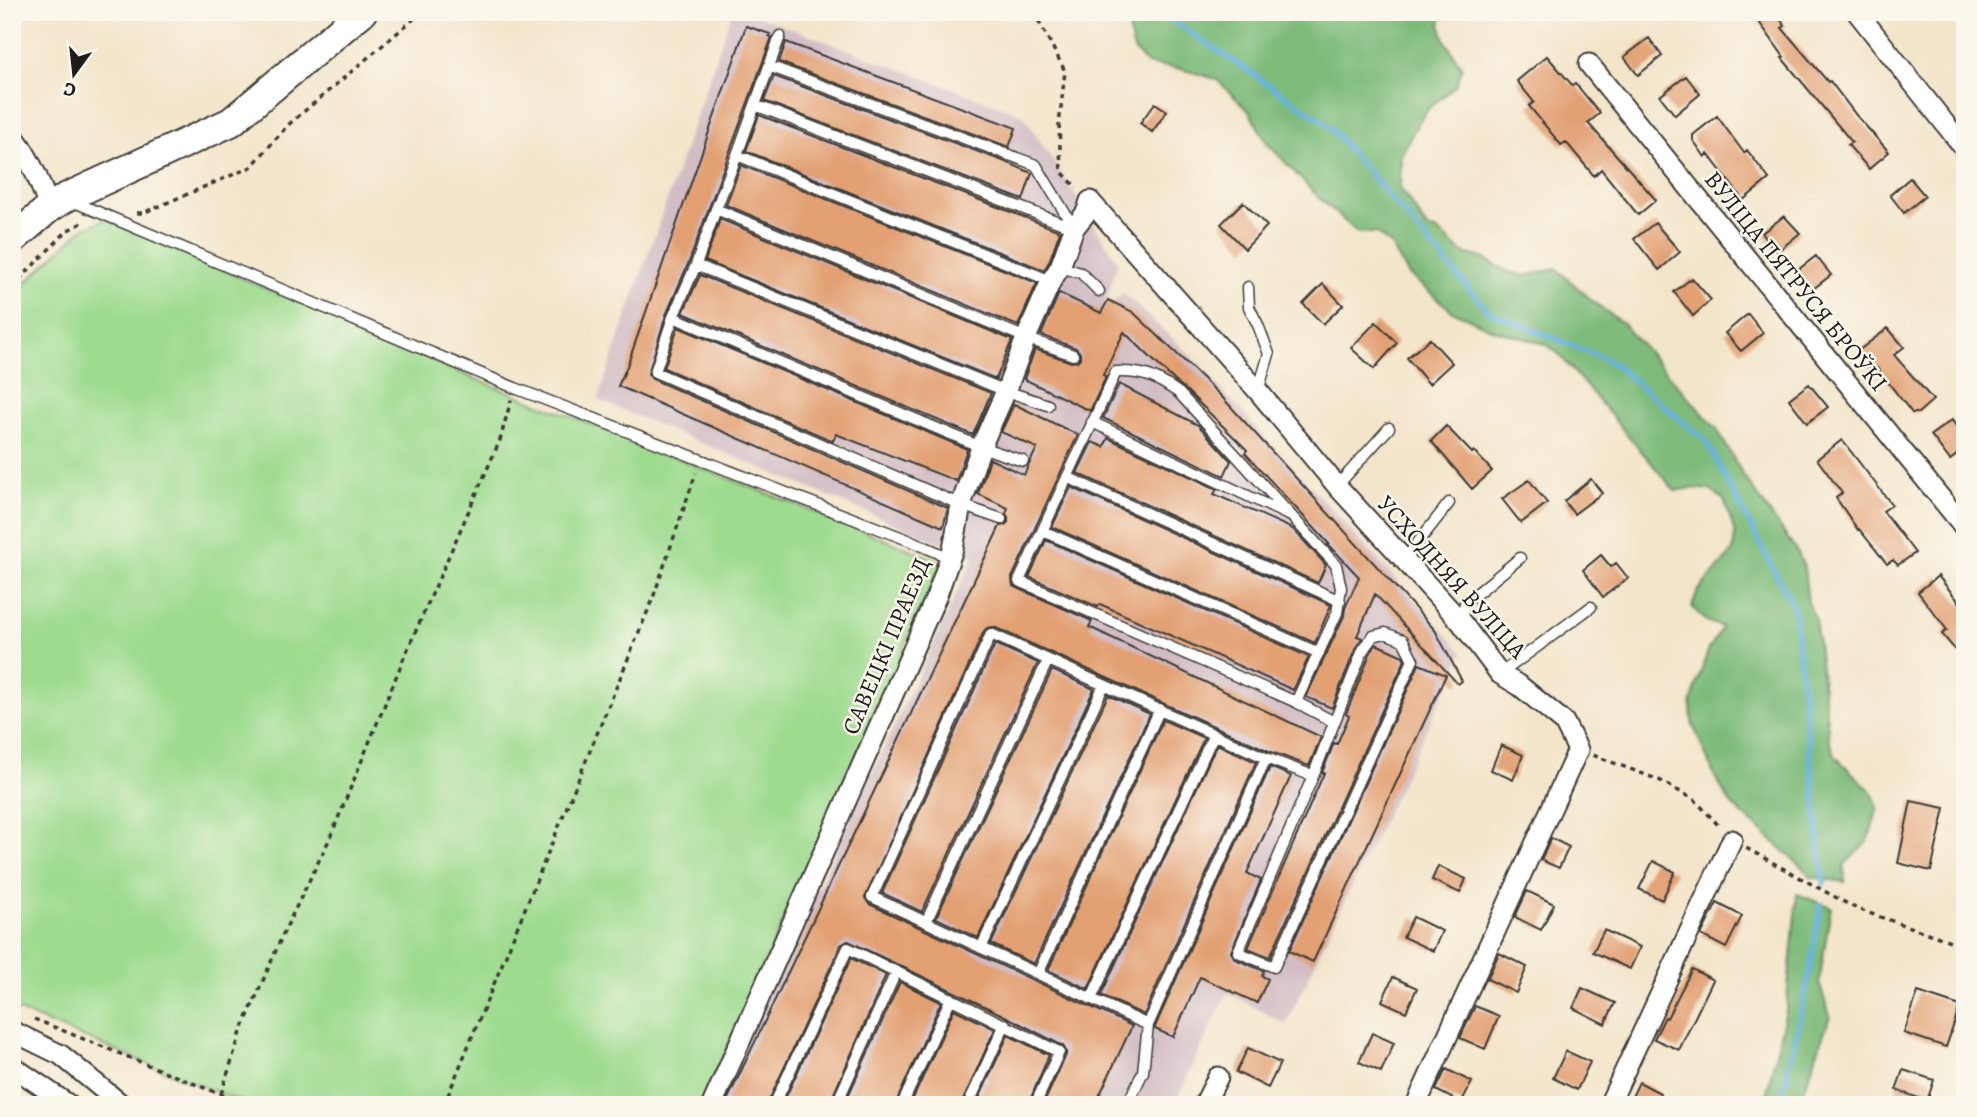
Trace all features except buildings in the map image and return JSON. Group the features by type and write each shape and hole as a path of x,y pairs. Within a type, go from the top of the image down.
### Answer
{"street":[{"path":"12,240 57,203 231,122 362,12"},
{"path":"1857,12 1965,149"},
{"name":"ВУЛІЦА ПЯТРУСЯ БРОЎКІ","path":"1589,64 1965,528"},
{"path":"12,134 57,203"},
{"name":"САВЕЦКІ ПРАЕЗД","path":"712,1105 937,595 953,549 961,505 981,447 1074,228 1086,213 1090,201"},
{"name":"УСХОДНЯЯ ВУЛІЦА","path":"1090,201 1258,391 1337,486 1461,622 1500,674 1520,686 1564,722 1578,750"},
{"path":"1416,1105 1578,750"},
{"path":"1609,1105 1732,840"},
{"path":"12,1031 61,1055 122,1105"},
{"path":"12,1066 69,1105"},
{"path":"1204,1105 1218,1077"}],"lane":[{"path":"780,36 696,265 673,317 655,372 961,505 1001,519"},
{"path":"769,66 1036,165 1074,228"},
{"path":"755,105 1074,228"},
{"path":"737,156 1056,274 1081,273 1099,291"},
{"path":"57,203 109,216 515,388 916,542 950,558"},
{"path":"716,209 1073,355"},
{"path":"696,265 1006,391 1048,405"},
{"path":"1248,287 1249,307 1269,354 1258,391"},
{"path":"673,317 981,447 1023,461"},
{"path":"1296,702 1337,613 1341,588 1336,565 1179,393 1157,377 1134,371 1116,372 1019,581 1296,702 1334,722"},
{"path":"1093,422 1293,517"},
{"path":"1337,486 1389,428"},
{"path":"1067,477 1340,601"},
{"path":"1405,559 1449,503"},
{"path":"1042,531 1319,653"},
{"path":"1461,622 1465,603 1520,558"},
{"path":"1500,674 1591,607"},
{"path":"1385,633 1403,640 1413,660 1274,967 1238,952 1313,776 1363,650 1373,636 1385,633"},
{"path":"1148,1025 872,897 991,634 1266,758 1313,776"},
{"path":"926,922 1048,660"},
{"path":"981,947 1104,685"},
{"path":"1038,974 1160,709"},
{"path":"1091,999 1214,734"},
{"path":"1127,1105 1143,1072 1148,1025 1266,758"},
{"path":"774,1105 848,948 1059,1052 1035,1105"},
{"path":"836,1105 897,972"},
{"path":"901,1105 951,998"},
{"path":"968,1105 1005,1024"}],"path":[{"path":"12,287 68,230 90,219 143,213 251,167 288,125 422,12"},
{"path":"1034,12 1065,71 1059,125 1061,171 1090,201"},
{"path":"221,1094 241,1032 283,934 330,838 403,660 500,440 515,388"},
{"path":"444,1105 653,598 700,460"},
{"path":"1578,750 1659,780 1695,800 1732,840 1857,909 1965,947"},
{"path":"24,1015 247,1105"}],"shaded area":[{"path":"732,12 747,12 1023,115 1118,262 1102,312 1123,293 1190,355 1463,653 1286,1024 1227,993 1174,1105 716,1105 974,557 598,400"}],"green space":[{"path":"1137,12 1443,12 1440,24 1445,40 1462,68 1456,85 1429,108 1401,155 1400,188 1428,229 1436,230 1463,253 1526,276 1556,268 1591,300 1622,323 1716,428 1743,475 1798,553 1804,568 1808,603 1815,618 1829,738 1835,756 1872,792 1878,808 1868,841 1844,865 1845,882 1811,877 1731,804 1714,775 1692,722 1691,703 1708,651 1722,627 1706,621 1692,607 1698,591 1733,551 1735,533 1724,500 1710,490 1692,488 1675,491 1559,354 1545,344 1491,329 1452,311 1408,274 1390,244 1376,233 1358,233 1317,196 1267,143 1249,111 1216,79 1181,69 1147,64 1134,50 1129,32"},
{"path":"106,219 468,376 942,562 702,1105 253,1105 12,1008 12,296 82,229"},
{"path":"1797,894 1831,907 1819,983 1830,1016 1799,1105 1764,1105 1786,1010"}],"waterway":[{"path":"1160,12 1326,123 1489,312 1610,361 1706,441 1794,608 1824,884"},
{"path":"1780,1105 1806,991 1821,904"}]}
